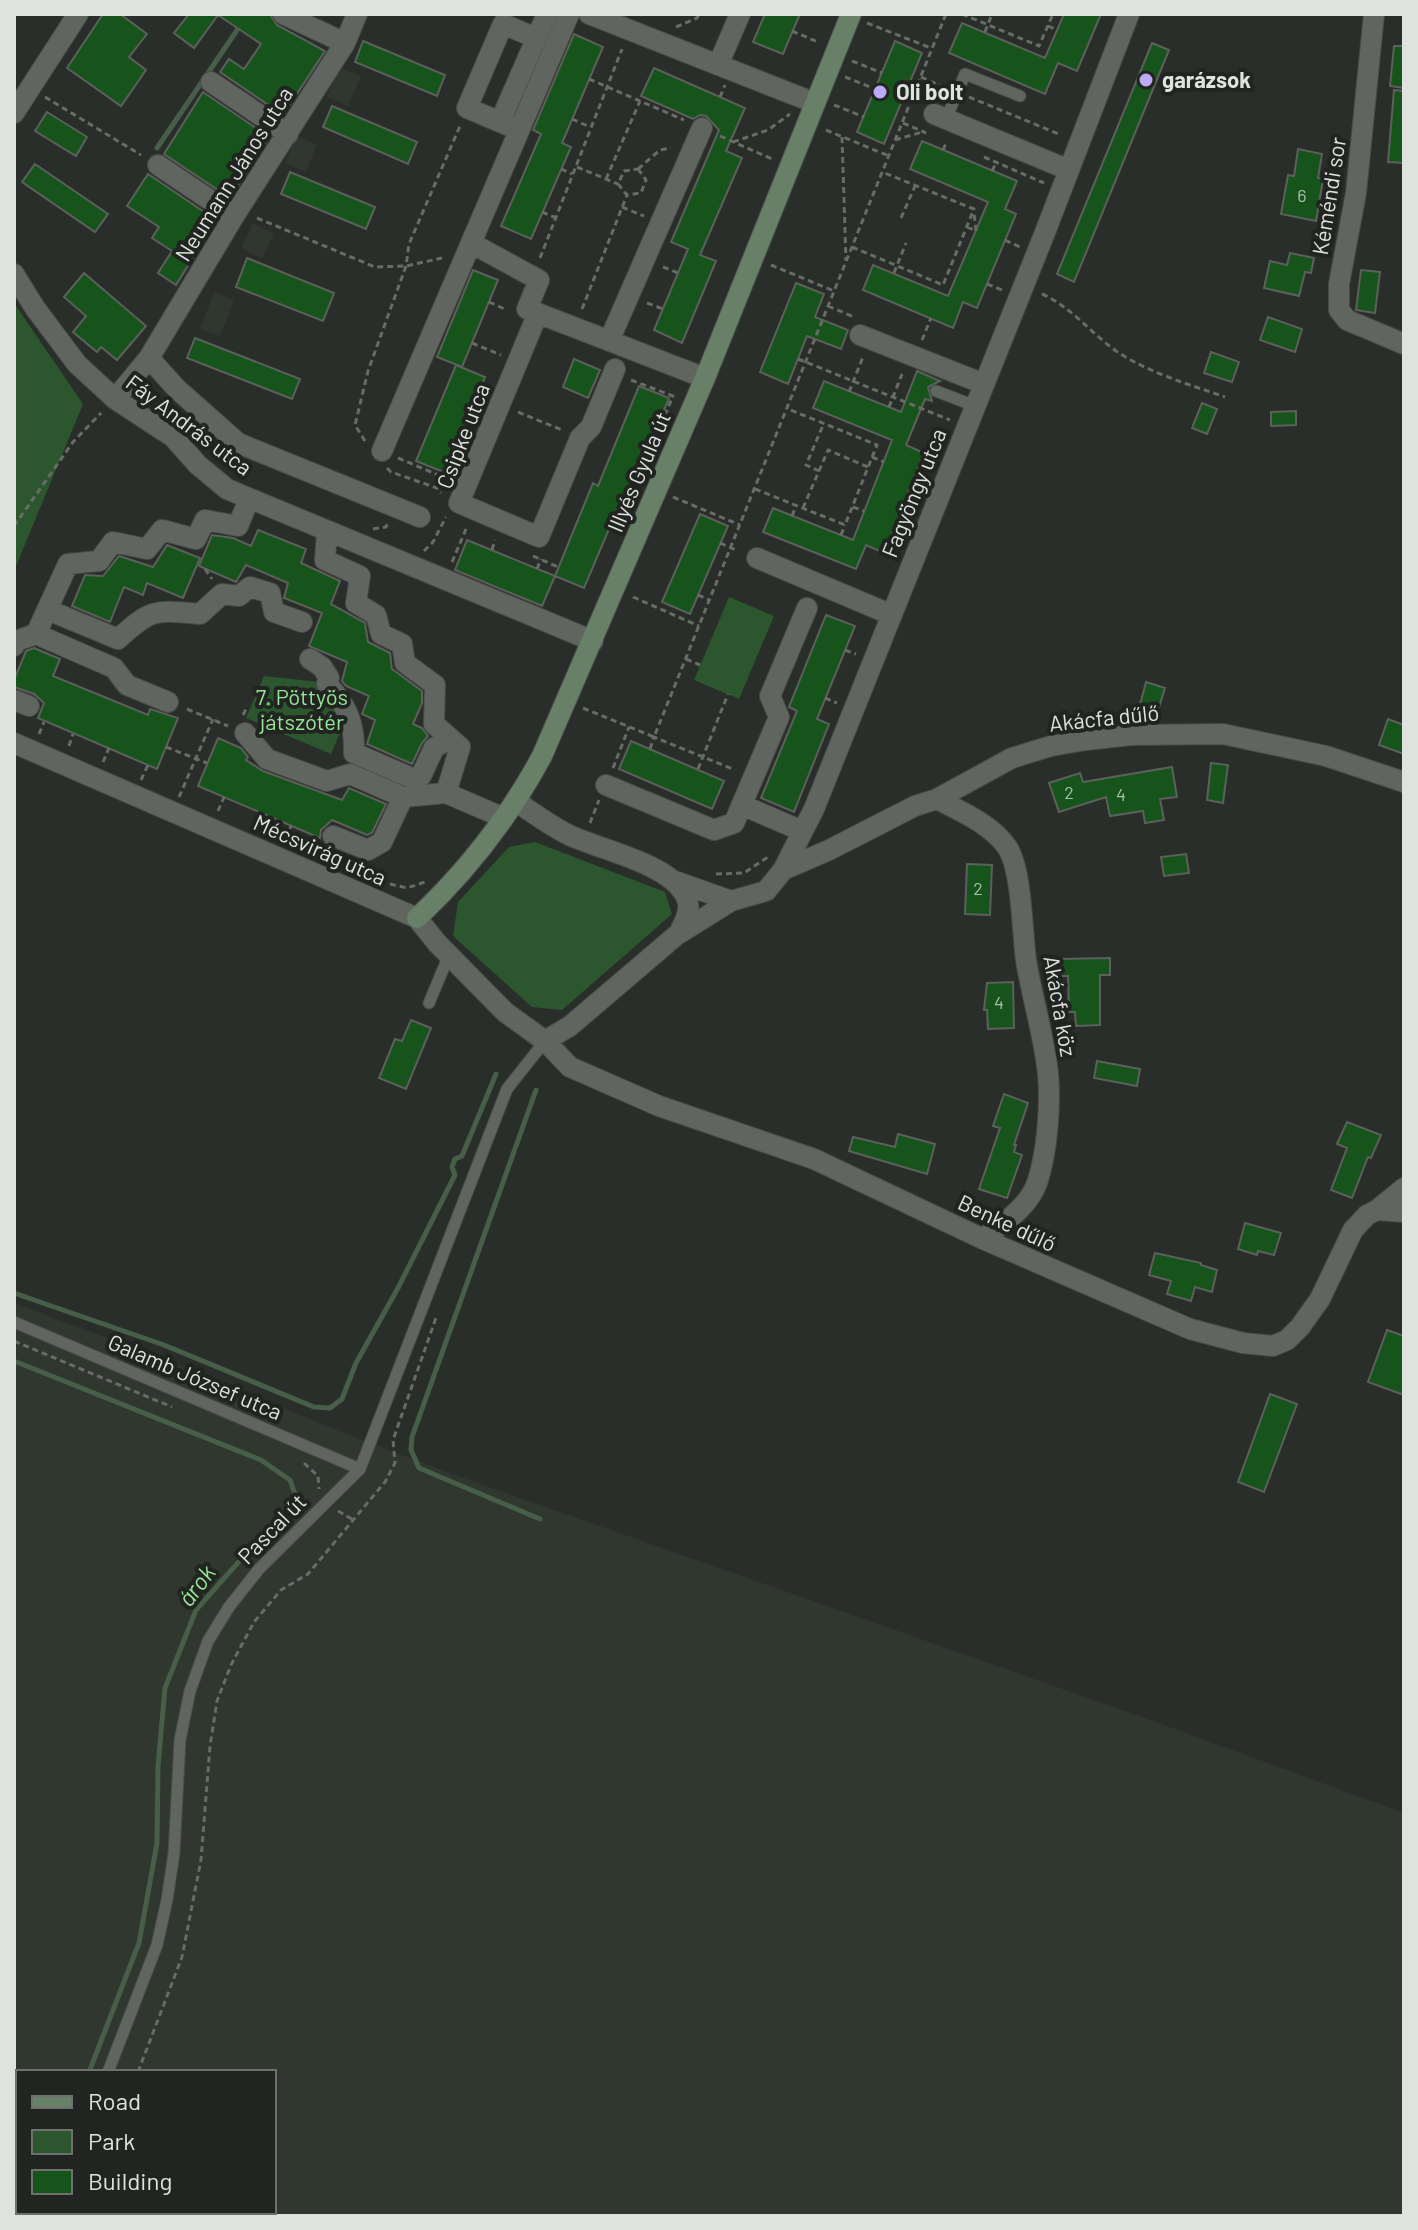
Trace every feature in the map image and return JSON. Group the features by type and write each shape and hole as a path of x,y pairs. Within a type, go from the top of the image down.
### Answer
{"street":[{"path":"14,113 78,14"},
{"path":"283,14 345,43"},
{"name":"Neumann János utca","path":"115,399 149,358 234,216 345,43 357,14"},
{"path":"378,454 468,249 510,126 522,72 547,14"},
{"path":"510,126 569,14"},
{"path":"589,14 722,73 823,104"},
{"path":"722,73 740,14"},
{"name":"Fagyöngy utca","path":"545,1041 570,1026 679,933 731,901 766,891 783,870 799,830 814,809 984,384 1016,290 1069,170 1129,14"},
{"name":"Kéméndi sor","path":"1374,14 1356,193 1339,284 1339,310 1347,320 1404,344"},
{"name":"Illyés Gyula út","path":"417,918 451,885 511,810 542,756 858,18"},
{"path":"510,126 467,108 503,24 536,38"},
{"path":"488,58 522,72"},
{"path":"211,82 288,134"},
{"path":"940,116 1069,170"},
{"path":"609,341 702,128"},
{"path":"158,165 234,216"},
{"path":"638,274 629,262 649,216"},
{"name":"Csipke utca","path":"468,249 539,280 527,309 538,313 459,498 539,537 580,438 591,427 615,369"},
{"name":"Fáy András utca","path":"14,274 77,364 115,399 173,437 198,465 227,489 593,641"},
{"path":"538,313 705,378"},
{"path":"865,331 915,349 984,384"},
{"path":"149,358 177,389 238,443 420,517"},
{"name":"Fáy András utca","path":"36,634 68,564 99,561 113,542 147,549 162,530 196,539 205,520 238,526 249,499"},
{"path":"327,532 325,560 360,576 356,603 376,615 381,634 402,644 405,663 435,685 434,724 460,747 446,793"},
{"path":"757,558 892,615"},
{"path":"48,610 118,639 139,620 160,611 200,614 222,594 239,596 250,587 270,593 274,612 302,622"},
{"path":"606,785 714,830 734,823 779,717 770,696 807,608"},
{"path":"14,646 16,641 36,634 114,668 127,685 168,702"},
{"path":"310,659 322,667 329,678 327,684 340,697 355,731 354,753 414,779 421,776 434,748 450,738"},
{"path":"245,733 267,759 327,781 350,774 403,797 446,793 511,810 657,870 684,891 689,902 679,933"},
{"name":"Akácfa dűlő","path":"783,870 915,806 937,799 1012,758 1051,746 1131,735 1223,734 1326,756 1404,782"},
{"name":"Mécsvirág utca","path":"14,743 417,918 505,1012 545,1041"},
{"name":"Mécsvirág utca","path":"333,836 368,850 382,842 403,797"},
{"name":"Akácfa köz","path":"937,799 990,830 1010,853 1018,887 1026,961 1048,1075 1048,1109 1037,1183 1025,1204 983,1239"},
{"path":"742,805 799,830"},
{"path":"672,880 731,901"},
{"name":"Benke dűlő","path":"545,1041 570,1067 659,1106 814,1159 983,1239 1190,1329 1243,1343 1273,1346 1287,1340 1320,1299 1353,1230 1367,1215 1404,1188"},
{"path":"1377,1210 1404,1212"}],"lane":[{"path":"940,116 965,74 1020,96"},
{"path":"936,391 975,406"},
{"path":"429,1003 449,955"},
{"name":"Pascal út","path":"109,2070 157,1945 174,1853 180,1740 190,1691 208,1641 229,1607 259,1569 360,1469 507,1089 545,1041"},
{"name":"Galamb József utca","path":"14,1322 360,1469"}],"path":[{"path":"676,27 697,18 699,14"},
{"path":"650,749 946,14"},
{"path":"962,14 1037,45"},
{"path":"985,32 992,14"},
{"path":"1034,53 1053,14"},
{"path":"858,18 932,49"},
{"path":"1048,26 1057,30"},
{"path":"607,87 630,30"},
{"path":"792,31 824,44"},
{"path":"849,59 882,73"},
{"path":"720,97 722,73"},
{"path":"842,76 875,89"},
{"path":"921,77 1053,132"},
{"path":"589,79 640,101 606,179"},
{"path":"31,88 158,165"},
{"path":"823,104 864,117"},
{"path":"459,498 391,472 355,425 368,371 406,266 409,244 467,108"},
{"path":"733,142 768,130 797,110 791,122"},
{"path":"572,119 591,128"},
{"path":"821,128 889,156"},
{"path":"895,140 923,131"},
{"path":"842,137 846,262"},
{"path":"943,150 947,141"},
{"path":"618,184 624,171 638,169 660,150"},
{"path":"992,171 996,162"},
{"path":"576,166 618,184 627,195"},
{"path":"561,169 573,174"},
{"path":"627,195 641,193 646,180 638,169"},
{"path":"882,172 974,209"},
{"path":"901,218 915,186"},
{"path":"574,327 627,195"},
{"path":"622,207 649,216"},
{"path":"967,227 976,231 974,209"},
{"path":"940,293 974,209"},
{"path":"542,212 556,218"},
{"path":"234,216 261,218 375,267 406,266 468,249"},
{"path":"1005,240 1026,249"},
{"path":"894,273 906,243"},
{"path":"852,247 943,285"},
{"path":"766,263 834,291"},
{"path":"661,266 678,273"},
{"path":"987,284 1048,296 1115,350 1145,368 1225,397"},
{"path":"646,302 663,309"},
{"path":"828,306 865,331 849,392"},
{"path":"815,317 823,320"},
{"path":"889,407 931,318"},
{"path":"472,343 517,362"},
{"path":"798,359 957,423"},
{"path":"640,383 673,396 659,429"},
{"path":"14,526 73,442 115,399"},
{"path":"787,409 877,445 841,535"},
{"path":"515,411 543,422"},
{"path":"819,471 806,465 824,423"},
{"path":"803,508 828,450 868,467"},
{"path":"872,457 884,462"},
{"path":"415,465 459,498"},
{"path":"755,489 845,525"},
{"path":"670,495 740,525"},
{"path":"395,560 421,555 433,542 459,498"},
{"path":"348,541 371,529 386,527 391,506"},
{"path":"792,516 796,506"},
{"path":"852,506 864,511"},
{"path":"450,567 466,529"},
{"path":"492,550 495,540"},
{"path":"720,543 731,548"},
{"path":"537,569 541,559"},
{"path":"628,595 699,626"},
{"path":"698,595 709,600"},
{"path":"686,659 700,665"},
{"path":"698,769 728,694"},
{"path":"825,698 836,703"},
{"path":"168,702 245,733"},
{"path":"581,707 753,777"},
{"path":"173,812 213,719"},
{"path":"37,737 44,722"},
{"path":"70,743 73,734"},
{"path":"166,747 207,763"},
{"path":"101,765 109,748"},
{"path":"144,774 148,765"},
{"path":"216,814 224,797"},
{"path":"586,832 597,806"},
{"path":"255,830 261,813"},
{"path":"283,842 291,826"},
{"path":"706,874 744,873 799,830"},
{"path":"385,883 407,888 431,880"},
{"path":"139,2070 182,1957 201,1860 210,1746 217,1701 231,1665 254,1622 281,1590 308,1574 385,1482 395,1463 393,1440 439,1310"},
{"path":"14,1341 172,1407"},
{"path":"302,1460 318,1476 320,1487 315,1498 352,1519"}],"shaded area":[{"path":"340,67 361,76 348,106 327,97"},
{"path":"297,136 317,145 306,172 285,163"},
{"path":"253,223 274,234 262,259 241,248"},
{"path":"214,292 234,300 220,336 200,329"},
{"path":"14,1303 203,1374 341,1432 455,1475 1145,1718 1404,1813 1404,2216 14,2216"}],"green space":[{"path":"14,303 83,404 14,571"},
{"path":"729,597 774,616 739,699 694,680"},
{"name":"7. Pöttyös játszótér","path":"264,676 319,682 344,723 331,754 246,718"},
{"path":"535,842 665,892 672,914 562,1010 532,1007 453,936 458,902 509,847"}],"building":[{"path":"103,14 120,14 147,34 129,57 146,70 121,106 67,68"},
{"path":"189,14 270,14 277,25 325,51 283,115 220,72 229,59 244,69 261,44 218,15 194,48 174,33"},
{"path":"765,14 800,14 783,54 753,42"},
{"path":"1064,14 1101,14 1077,71 1058,63 1045,94 949,53 962,23 1045,58"},
{"path":"574,34 603,47 562,143 571,147 531,239 501,226 541,134 533,130"},
{"path":"363,41 445,75 437,96 355,62"},
{"path":"895,41 922,53 884,144 857,132"},
{"path":"1152,43 1169,50 1074,282 1057,274"},
{"path":"1394,46 1404,46 1404,88 1390,86"},
{"path":"654,68 745,108 726,151 742,158 700,255 716,261 682,343 654,330 688,249 671,242 719,130 706,116 693,119 641,96"},
{"path":"1394,90 1404,91 1404,163 1388,162"},
{"path":"203,92 269,137 230,198 164,154"},
{"path":"332,106 417,142 408,164 323,127"},
{"path":"47,112 87,137 76,156 35,131"},
{"path":"922,141 1017,181 1005,209 1016,214 977,308 963,302 953,328 863,290 873,265 948,296 988,202 910,169"},
{"path":"1298,149 1322,154 1318,178 1323,179 1316,221 1281,214 1288,175 1294,176"},
{"path":"35,164 108,214 95,232 22,182"},
{"path":"290,172 375,207 366,229 281,194"},
{"path":"148,174 216,220 176,285 158,273 172,251 152,238 159,227 127,206"},
{"path":"1290,253 1314,258 1311,273 1305,272 1299,296 1264,288 1270,261 1287,265"},
{"path":"247,258 334,293 323,321 236,287"},
{"path":"473,270 498,280 462,367 437,357"},
{"path":"1361,270 1380,272 1375,313 1356,310"},
{"path":"84,273 146,326 117,360 101,347 97,352 73,332 86,316 64,297"},
{"path":"796,283 824,294 815,317 848,330 841,349 807,336 788,384 760,372"},
{"path":"1268,317 1302,329 1295,352 1260,340"},
{"path":"195,338 300,379 292,399 187,358"},
{"path":"1211,352 1239,362 1232,382 1204,373"},
{"path":"574,359 600,370 588,398 563,387"},
{"path":"456,365 485,377 446,473 416,461"},
{"path":"917,371 940,381 928,387 932,401 925,399 906,445 924,453 884,553 866,545 856,569 763,532 773,508 853,540 892,440 813,408 824,381 901,412"},
{"path":"639,386 669,398 628,498 623,496 584,588 555,576 593,483 598,486"},
{"path":"1202,403 1217,409 1207,434 1192,428"},
{"path":"1296,411 1296,425 1271,426 1271,412"},
{"path":"700,514 728,526 690,614 662,602"},
{"path":"258,530 306,549 301,563 340,581 331,604 365,623 368,642 390,653 392,669 422,691 422,703 413,724 422,728 428,736 412,764 367,744 375,720 362,714 369,696 346,686 342,681 347,662 309,646 322,613 284,598 288,583 246,565 236,582 199,566 212,535 233,538 251,546"},
{"path":"467,540 555,576 542,606 455,570"},
{"path":"167,545 200,558 183,598 147,583 143,595 124,587 110,622 72,606 85,575 103,576 119,556 153,567"},
{"path":"826,615 855,626 817,719 829,724 794,812 761,798 797,711 789,707"},
{"path":"34,648 60,659 53,676 148,715 150,709 178,718 157,769 38,718 44,703 34,694 14,687 26,651"},
{"path":"1146,682 1165,688 1156,717 1138,712"},
{"path":"1388,719 1404,725 1404,754 1379,745"},
{"path":"218,738 241,748 248,757 246,760 263,771 342,800 349,788 386,804 372,833 367,835 332,820 321,830 320,838 198,786"},
{"path":"631,741 724,781 712,809 619,769"},
{"path":"1211,763 1228,765 1223,803 1207,800"},
{"path":"1172,767 1177,797 1160,799 1164,820 1145,823 1143,811 1110,816 1106,797 1059,812 1049,783 1080,773 1083,782"},
{"path":"1186,854 1189,873 1164,876 1161,857"},
{"path":"967,864 992,865 990,915 965,914"},
{"path":"1110,958 1110,975 1100,975 1100,1025 1076,1026 1075,1012 1069,1012 1068,976 1061,976 1061,959"},
{"path":"1013,982 1014,1028 988,1029 987,1010 984,1010 987,983"},
{"path":"411,1020 431,1028 406,1089 379,1078 395,1039 402,1041"},
{"path":"1097,1061 1140,1069 1137,1086 1094,1078"},
{"path":"1004,1094 1028,1103 1014,1145 1014,1152 1022,1155 1007,1198 979,1189 1000,1128 993,1126"},
{"path":"1347,1122 1381,1135 1371,1158 1368,1157 1352,1198 1331,1190 1347,1148 1337,1144"},
{"path":"898,1134 935,1144 927,1174 849,1151 853,1137 895,1147"},
{"path":"1245,1223 1281,1233 1274,1255 1258,1251 1257,1255 1238,1249"},
{"path":"1155,1253 1201,1263 1217,1270 1212,1292 1195,1287 1191,1301 1167,1294 1171,1281 1149,1275"},
{"path":"1387,1330 1404,1336 1404,1395 1368,1382"},
{"path":"1270,1394 1297,1404 1264,1492 1238,1482"}],"waterway":[{"path":"157,148 248,14"},
{"name":"árok","path":"14,1293 164,1345 314,1407 330,1408 342,1399 356,1363 455,1175 452,1167 455,1159 462,1156 496,1074"},
{"path":"536,1090 412,1437 411,1450 419,1468 540,1519"},
{"name":"árok","path":"14,1361 261,1460 290,1480 296,1497 196,1610 165,1688 158,1766 157,1843 139,1943 90,2070"}],"place":[{"name":"garázsok","path":"1146,80"},
{"name":"Oli bolt","path":"880,92"}]}
